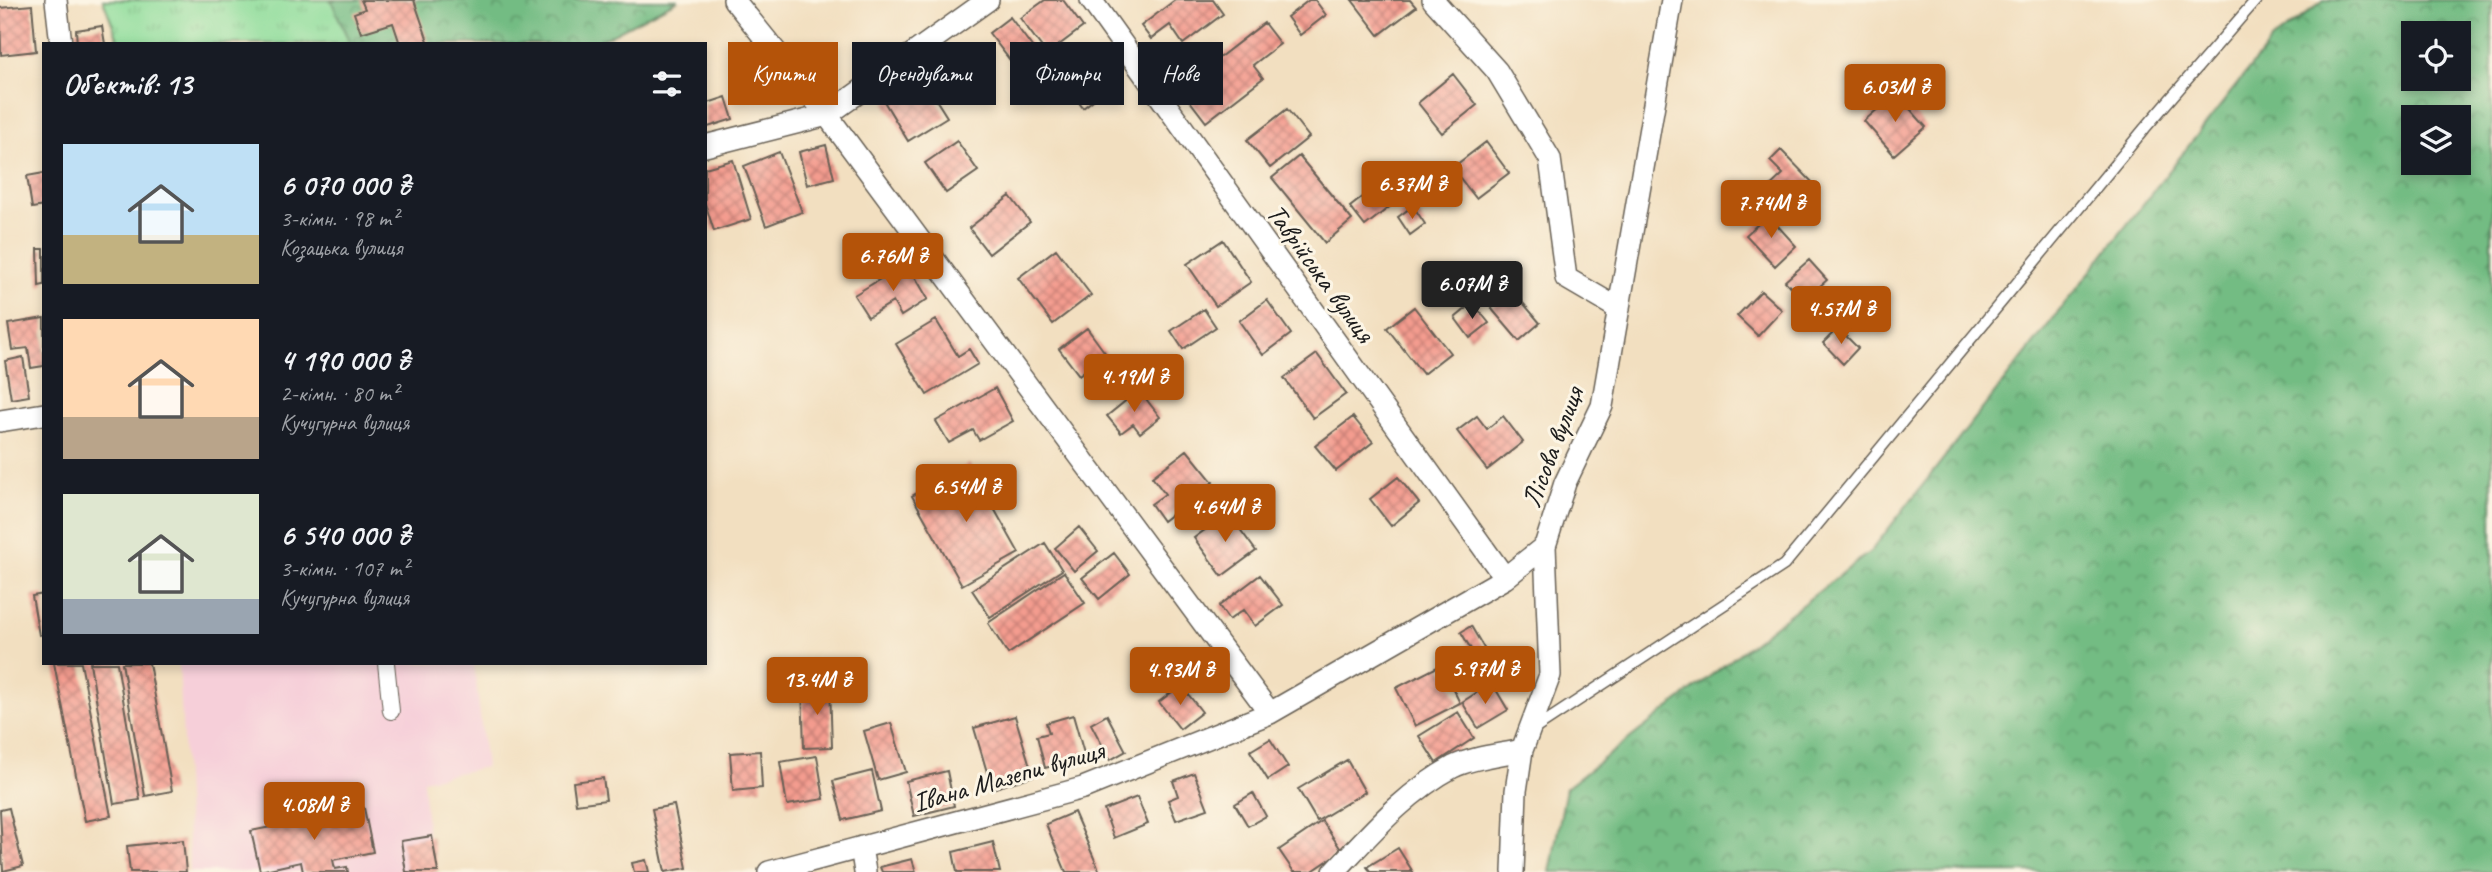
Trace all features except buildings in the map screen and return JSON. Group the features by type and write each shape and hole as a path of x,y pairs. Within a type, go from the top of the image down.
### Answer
{"street":[{"path":"56,0 61,42"},
{"path":"734,0 827,115 1270,713"},
{"path":"707,145 827,115 988,0"},
{"name":"Таврійська вулиця","path":"1091,0 1505,578"},
{"path":"1433,0 1497,71 1550,159 1566,278 1619,309"},
{"name":"Лісова вулиця","path":"1513,872 1516,791 1525,742 1550,675 1545,546 1565,483 1602,406 1672,0"},
{"path":"0,421 42,414"},
{"name":"Івана Мазепи вулиця","path":"769,872 1083,788 1270,713 1505,578 1545,546"},
{"path":"386,665 391,711"},
{"path":"1334,872 1406,799 1429,782 1455,766 1525,742"},
{"path":"860,848 865,872"}],"lane":[{"path":"1525,742 1784,565 2145,128 2256,0"}],"shaded area":[{"path":"179,665 474,665 486,767 423,780 431,872 190,872"}],"green space":[{"path":"103,0 331,0 349,42 119,42"},
{"path":"331,0 678,0 598,42 349,42"},
{"path":"2324,0 2492,0 2492,872 1550,872 1566,788 1871,551 2271,41"}]}
